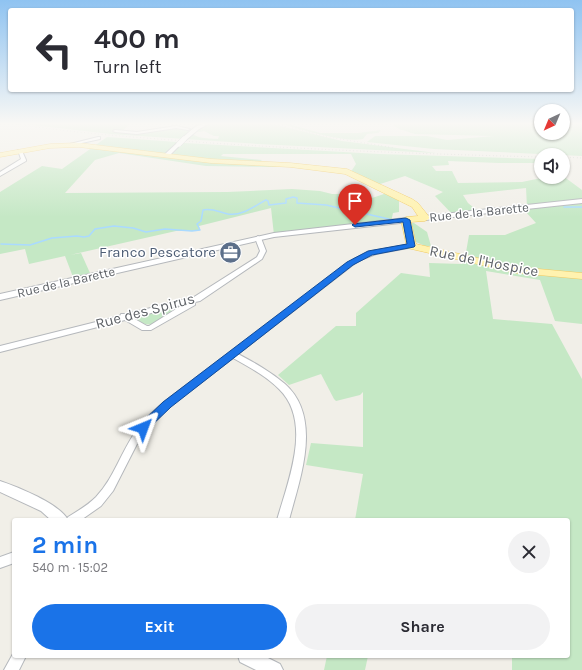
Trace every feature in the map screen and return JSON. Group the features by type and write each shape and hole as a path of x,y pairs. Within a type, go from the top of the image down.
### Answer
{"main road":[{"path":"153,154 230,163 290,164 342,171 409,201 415,205 425,218"},
{"name":"Rue de la Barette","path":"406,220 425,218"},
{"path":"406,220 411,246"},
{"name":"Rue de l'Hospice","path":"411,246 512,269 582,276"}],"street":[{"path":"0,174 24,160 21,154"},
{"name":"Rue de la Barette","path":"425,218 582,201"},
{"name":"Rue de la Barette","path":"0,297 284,233 406,220"},
{"name":"Rue des Spirus","path":"0,349 124,316 197,299 260,258 263,251 258,238"},
{"path":"75,518 96,504 104,496 134,441 149,421 167,404 358,258 374,252 411,246"},
{"path":"124,316 145,328 151,328 197,299"},
{"path":"232,354 263,370 278,382 291,396 300,414 303,432 302,442 283,518"},
{"path":"0,486 46,507 58,517"},
{"path":"0,563 12,558"},
{"path":"11,670 18,658"},
{"path":"251,658 274,670"}],"green space":[{"path":"83,154 115,154 95,160 65,193 227,192 292,189 320,191 332,194 355,194 346,199 363,201 387,193 399,200 399,212 393,213 391,222 274,235 271,208 199,226 200,230 197,231 176,231 70,255 81,253 90,273 73,277 65,256 29,264 25,249 0,254 0,192 42,166 62,169"},
{"path":"127,154 223,154 221,156 262,160 259,163 279,164 276,167 206,166"},
{"path":"351,154 534,159 534,163 448,161 449,165 432,166 436,171 452,171 458,183 522,182 534,180 534,184 570,184 570,181 582,190 582,324 555,321 540,280 486,271 493,319 552,324 582,379 582,670 512,670 512,658 570,658 570,518 355,518 363,474 306,465 311,443 363,447 363,392 360,395 336,401 321,374 289,385 278,375 336,326 356,326 356,313 401,273 430,277 429,263 462,264 465,258 469,235 505,235 536,223 524,210 506,209 527,207 526,188 463,195 468,203 479,212 453,215 435,196 443,192 405,176 377,185 350,173 356,164"},
{"path":"570,154 582,154 582,156 570,155"},
{"path":"411,223 414,223 427,232 431,246 425,246 416,242"},
{"path":"169,308 175,311 156,323 142,323 137,319 138,316"},
{"path":"327,658 368,658 365,670 324,670"}],"waterway":[{"path":"1,244 30,245 52,238 77,236 84,237 89,236 95,229 114,226 133,228 146,232 165,229 192,231 200,230 197,224 201,221 203,210 212,210 228,214 239,214 266,200 268,201 269,205 286,203 286,199 293,197 297,198 297,203 326,205 389,219"},
{"path":"564,207 582,207"}],"railway":[{"path":"439,154 534,157"},
{"path":"570,157 582,158"}],"place":[{"name":"Franco Pescatore","path":"231,252"}],"route":[{"path":"143,428 167,404 350,263 366,254 411,246 406,220 355,225"}]}
